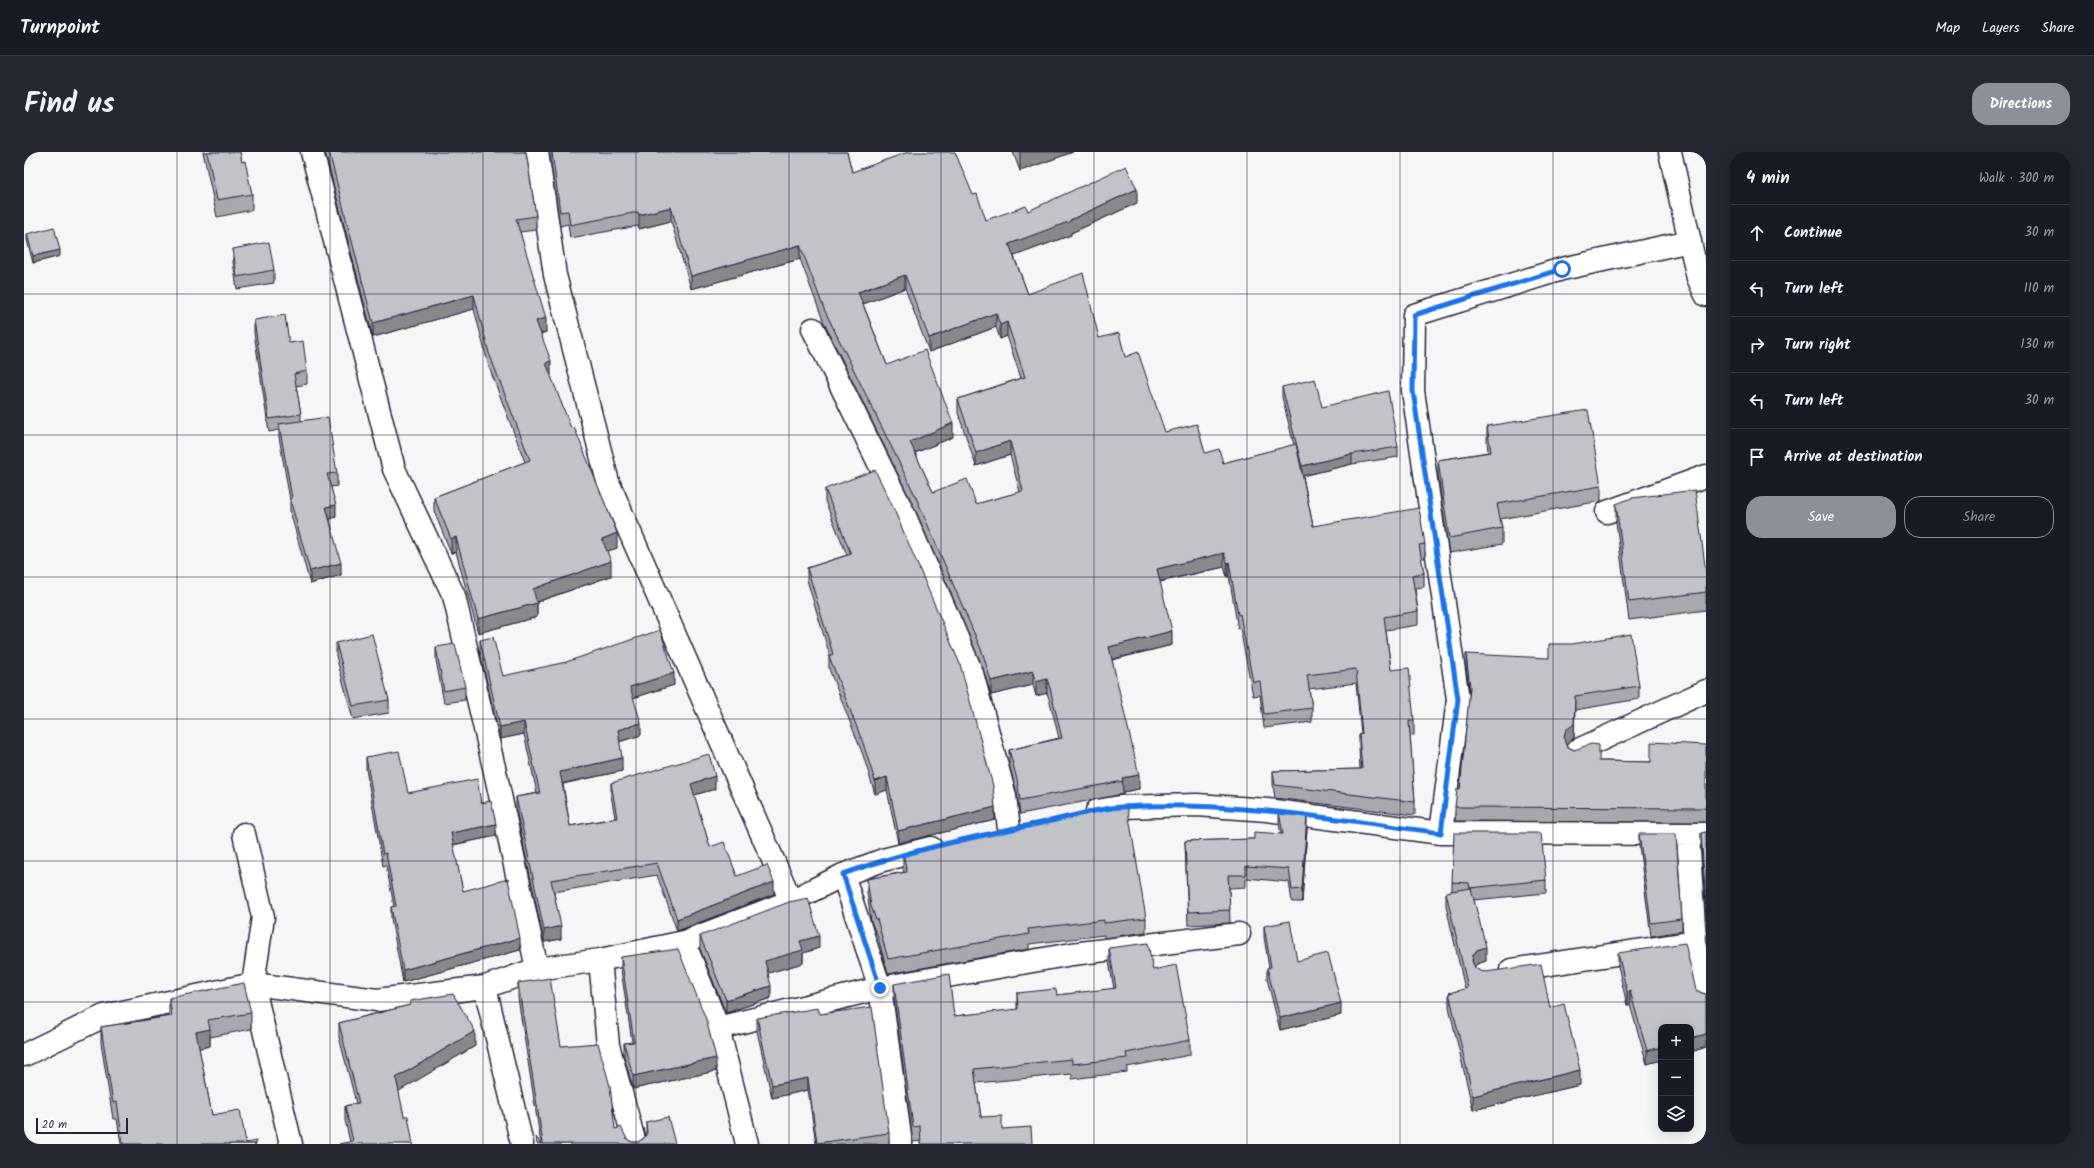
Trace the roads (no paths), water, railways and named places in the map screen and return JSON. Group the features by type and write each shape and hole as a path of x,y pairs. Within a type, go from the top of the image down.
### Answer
{"street":[{"path":"312,152 394,469 454,596 496,776 536,969"},
{"path":"538,152 554,275 608,482 791,900"},
{"path":"1670,152 1698,278 1706,296"},
{"path":"1441,833 1458,699 1413,391 1414,315 1562,269 1690,241"},
{"path":"813,329 904,514 972,673 1005,796 1009,830"},
{"path":"1607,512 1706,476"},
{"path":"1576,751 1706,691"},
{"path":"1075,816 1120,807 1197,805 1267,810 1441,833 1697,834 1695,942 1706,995"},
{"path":"986,835 1031,825"},
{"path":"244,834 264,917 253,984 291,1144"},
{"path":"24,1055 104,1016 253,984 377,1000 485,987 536,969 600,960 684,942 791,900 843,874 883,860 949,844"},
{"path":"843,874 880,988 901,1144"},
{"path":"718,1028 880,988 1072,954 1239,934"},
{"path":"684,942 718,1028 747,1144"},
{"path":"1491,973 1695,942"},
{"path":"600,960 608,1045 635,1144"},
{"path":"485,987 522,1144"}]}
